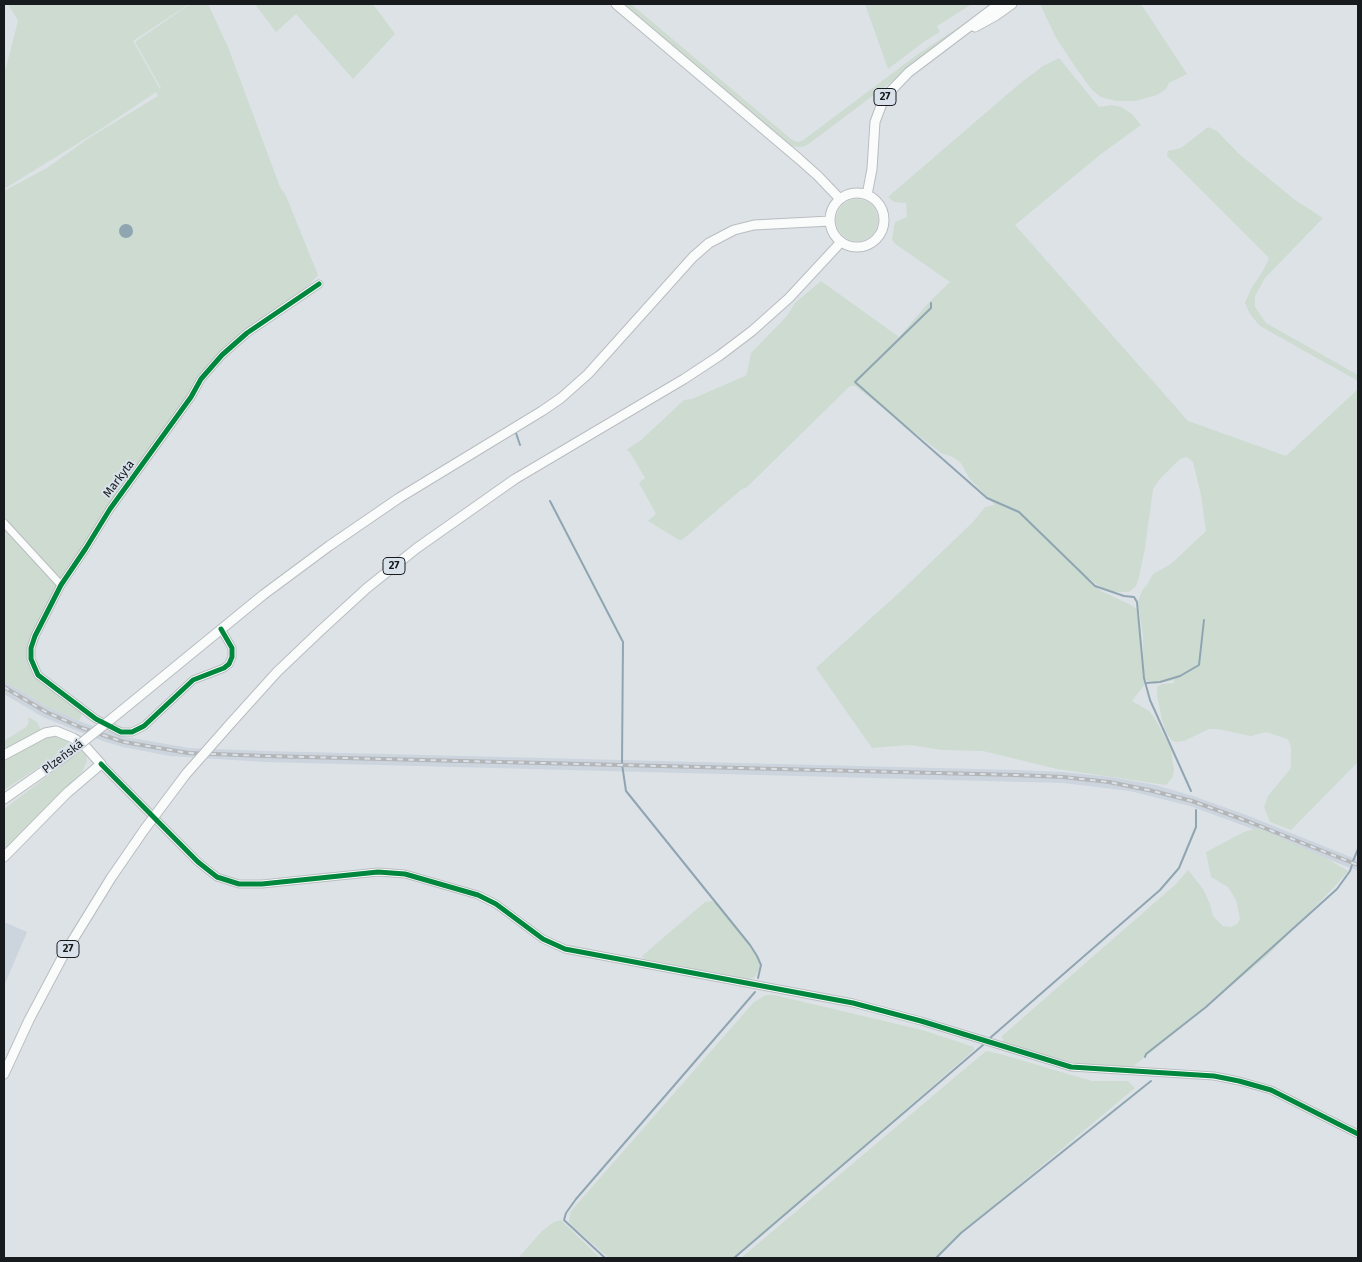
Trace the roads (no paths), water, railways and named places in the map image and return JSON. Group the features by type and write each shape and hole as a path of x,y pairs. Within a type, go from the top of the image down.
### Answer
{"main road":[{"path":"616,4 806,165 840,200"},
{"name":"27","path":"866,195 872,169 875,122 884,98 909,72 987,11 999,4"},
{"name":"27","path":"961,33 995,16 1012,4"},
{"path":"853,194 866,195 876,201 882,210 884,223 880,235 871,244 861,247 850,246 841,242 834,234 830,221 833,209 840,200 853,194"},
{"name":"Plzeňská","path":"4,799 64,757 221,629 298,569 363,522 561,398 588,374 693,257 716,238 734,230 754,225 830,221"},
{"name":"27","path":"4,1074 29,1020 63,956 99,897 144,830 186,774 256,694 309,641 361,593 411,552 466,512 515,479 684,379 719,356 757,327 789,298 841,242"},
{"path":"4,755 45,733 56,731 84,745 101,764 67,793 4,857"}],"street":[{"name":"Markyta","path":"221,629 232,648 232,657 229,664 224,668 193,680 138,730 132,732 121,732 105,725 88,713 38,675 31,659 31,648 35,636 61,585 110,509 191,397 201,379 213,364 247,333 319,284"},
{"path":"4,523 61,585"},
{"path":"101,764 198,862 217,877 239,884 262,884 378,872 405,874 484,898 496,904 543,939 565,950 853,1003 921,1021 1070,1067 1214,1076 1239,1080 1271,1090 1358,1134"}],"water":[{"path":"123,224 129,224 133,231 129,238 123,238 119,234 119,228"}],"waterway":[{"path":"931,303 931,308 855,382 987,498 1019,512 1095,586 1124,596 1134,597 1137,602 1144,678 1150,700 1191,791"},
{"path":"516,433 520,445"},
{"path":"550,501 623,642 622,764 626,791 750,945 761,965 758,978"},
{"path":"1146,683 1160,682 1180,676 1199,665 1204,620"},
{"path":"990,1038 1160,890 1179,868 1196,827 1196,810"},
{"path":"1353,861 1358,849"},
{"path":"1145,1057 1146,1054 1206,1007 1337,889 1352,865"},
{"path":"605,1258 564,1220 566,1213 755,992"},
{"path":"734,1258 983,1045"},
{"path":"936,1258 961,1233 1151,1081"}],"railway":[{"path":"4,687 46,712 82,728 124,742 188,753 1016,775 1063,777 1109,782 1192,801 1358,865"}]}
